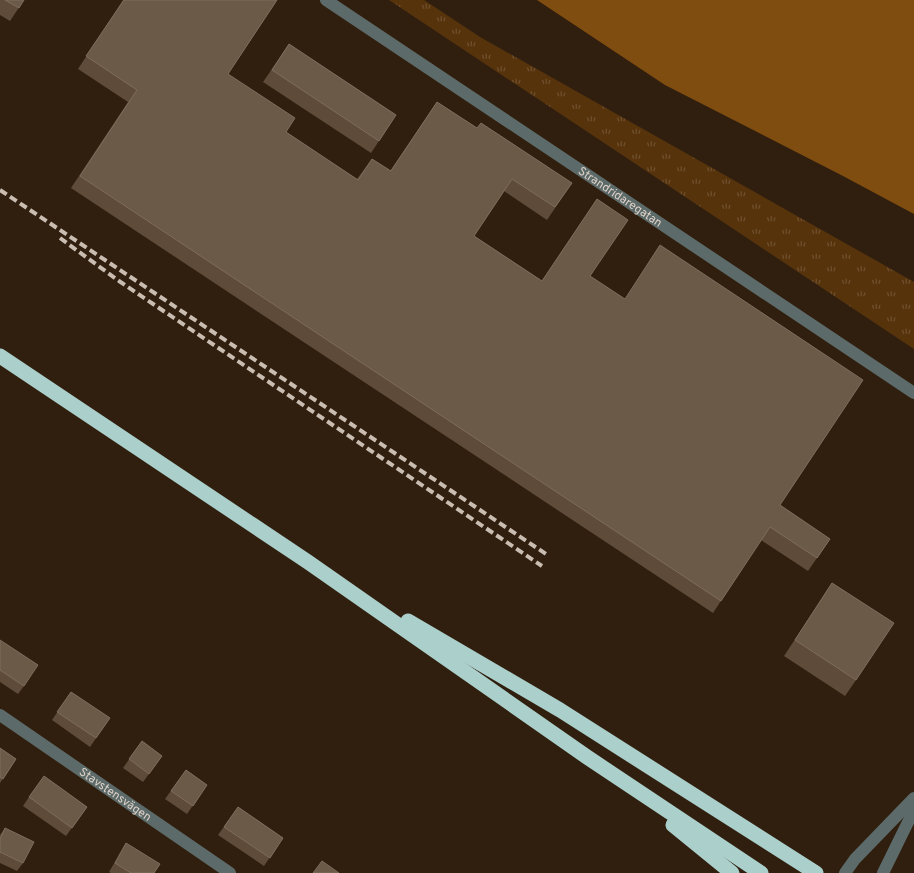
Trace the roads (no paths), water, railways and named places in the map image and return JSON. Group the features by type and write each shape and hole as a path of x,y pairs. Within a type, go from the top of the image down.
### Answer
{"highway":[{"path":"0,356 308,562 587,757 761,873"},
{"path":"308,562 560,710 816,873"},
{"path":"587,757 732,873"}],"street":[{"name":"Strandridaregatan","path":"326,0 914,393"},
{"name":"Stavstensvägen","path":"0,715 230,873"},
{"path":"845,873 855,859 914,798"},
{"path":"883,873 914,810"}],"railway":[{"path":"0,190 549,556"},
{"path":"60,238 119,281 542,566"}]}
